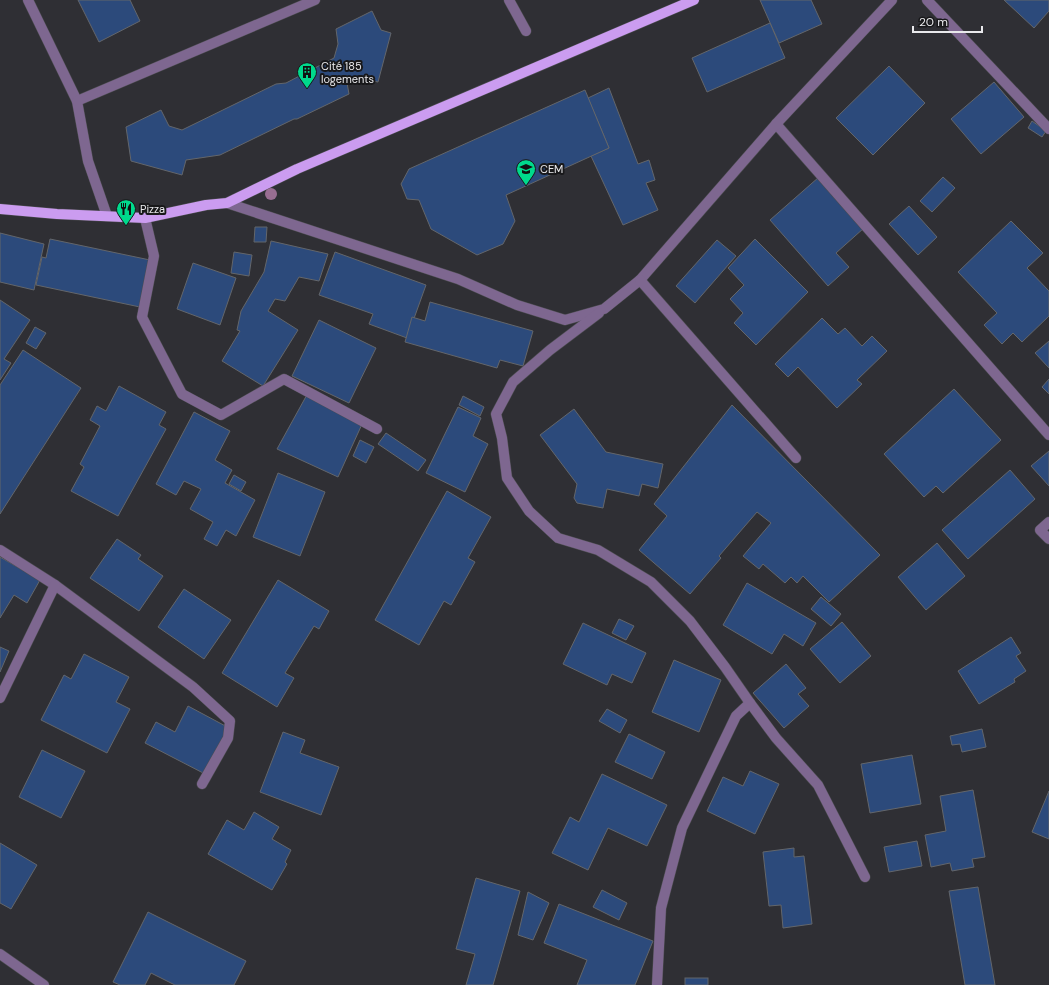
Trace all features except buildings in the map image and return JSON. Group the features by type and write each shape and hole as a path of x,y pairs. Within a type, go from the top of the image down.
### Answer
{"main road":[{"path":"0,209 145,218 206,204 227,203 297,170 694,0"}],"street":[{"path":"28,0 77,101 88,161 107,216"},
{"path":"77,101 315,0"},
{"path":"508,0 526,31"},
{"path":"865,877 818,785 776,738 690,621 650,582 598,550 558,538 529,511 507,478 502,438 496,414 513,382 550,350 640,280 776,124 892,0"},
{"path":"927,0 1049,129"},
{"path":"776,124 1049,435"},
{"path":"227,203 458,279 517,305 565,320 604,309"},
{"path":"145,218 154,256 142,317 182,394 222,415 284,379 377,430"},
{"path":"640,280 796,458"},
{"path":"1049,522 1040,530 1049,539"},
{"path":"0,550 56,586 193,687 230,721 228,738 202,784"},
{"path":"0,698 56,586"},
{"path":"657,985 661,908 682,828 736,716 750,703"},
{"path":"0,954 44,985"}],"place":[{"name":"Cité 185 logements","path":"307,89"},
{"name":"CEM","path":"526,186"},
{"name":"Pizza","path":"126,226"}]}
